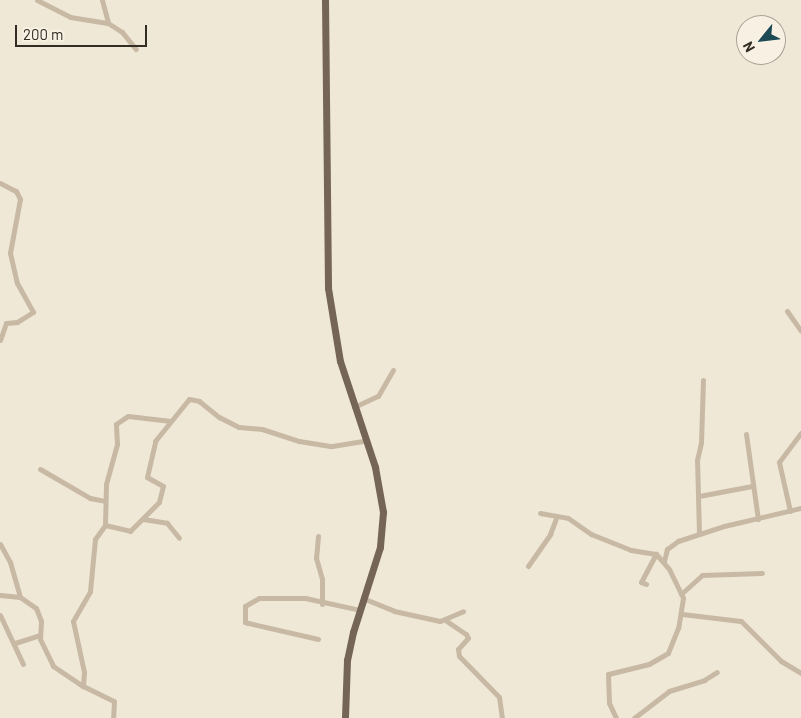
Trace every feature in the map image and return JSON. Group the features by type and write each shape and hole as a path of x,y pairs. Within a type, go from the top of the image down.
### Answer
{"main road":[{"path":"325,0 326,259 332,318 354,407 380,488 383,512 380,548 360,610 348,660 345,718"}],"street":[{"path":"37,0 70,17 108,23 122,32 136,49"},
{"path":"102,0 108,23"},
{"path":"0,183 16,191 20,198 10,253 17,283 33,312 17,322 6,323 0,340"},
{"path":"788,311 801,331"},
{"path":"354,407 378,396 393,370"},
{"path":"699,534 697,460 701,443 703,380"},
{"path":"105,525 126,532 143,519 159,502 163,490 160,484 147,476 156,442 183,405 195,399 239,427 262,429 320,446 365,441"},
{"path":"83,686 84,672 73,621 90,592 96,539 105,525 105,501 119,420 128,416 171,421"},
{"path":"790,511 779,462 801,433"},
{"path":"746,434 758,519"},
{"path":"40,469 90,498 105,501"},
{"path":"699,496 752,486"},
{"path":"664,561 664,554 673,543 699,534 801,508"},
{"path":"540,513 578,522 591,534 637,552 656,554 664,561 681,594 682,614 668,653 649,664 608,674 609,703 616,718"},
{"path":"528,566 550,534 556,518"},
{"path":"143,519 166,523 179,538"},
{"path":"318,536 316,558 322,579 322,604"},
{"path":"0,544 10,562 20,597 39,614 39,635 56,668 83,686 114,701 113,718"},
{"path":"646,584 641,582 656,554"},
{"path":"681,594 702,575 762,572"},
{"path":"0,595 20,597"},
{"path":"318,639 245,622 245,606 259,598 305,598 322,604 360,610"},
{"path":"365,599 394,611 445,620 466,634 468,638 458,649 459,656 499,697 502,718"},
{"path":"445,620 463,611"},
{"path":"682,614 741,621 781,661 801,673"},
{"path":"0,615 24,664"},
{"path":"15,643 39,635"},
{"path":"634,718 669,691 704,680 717,672"}]}
